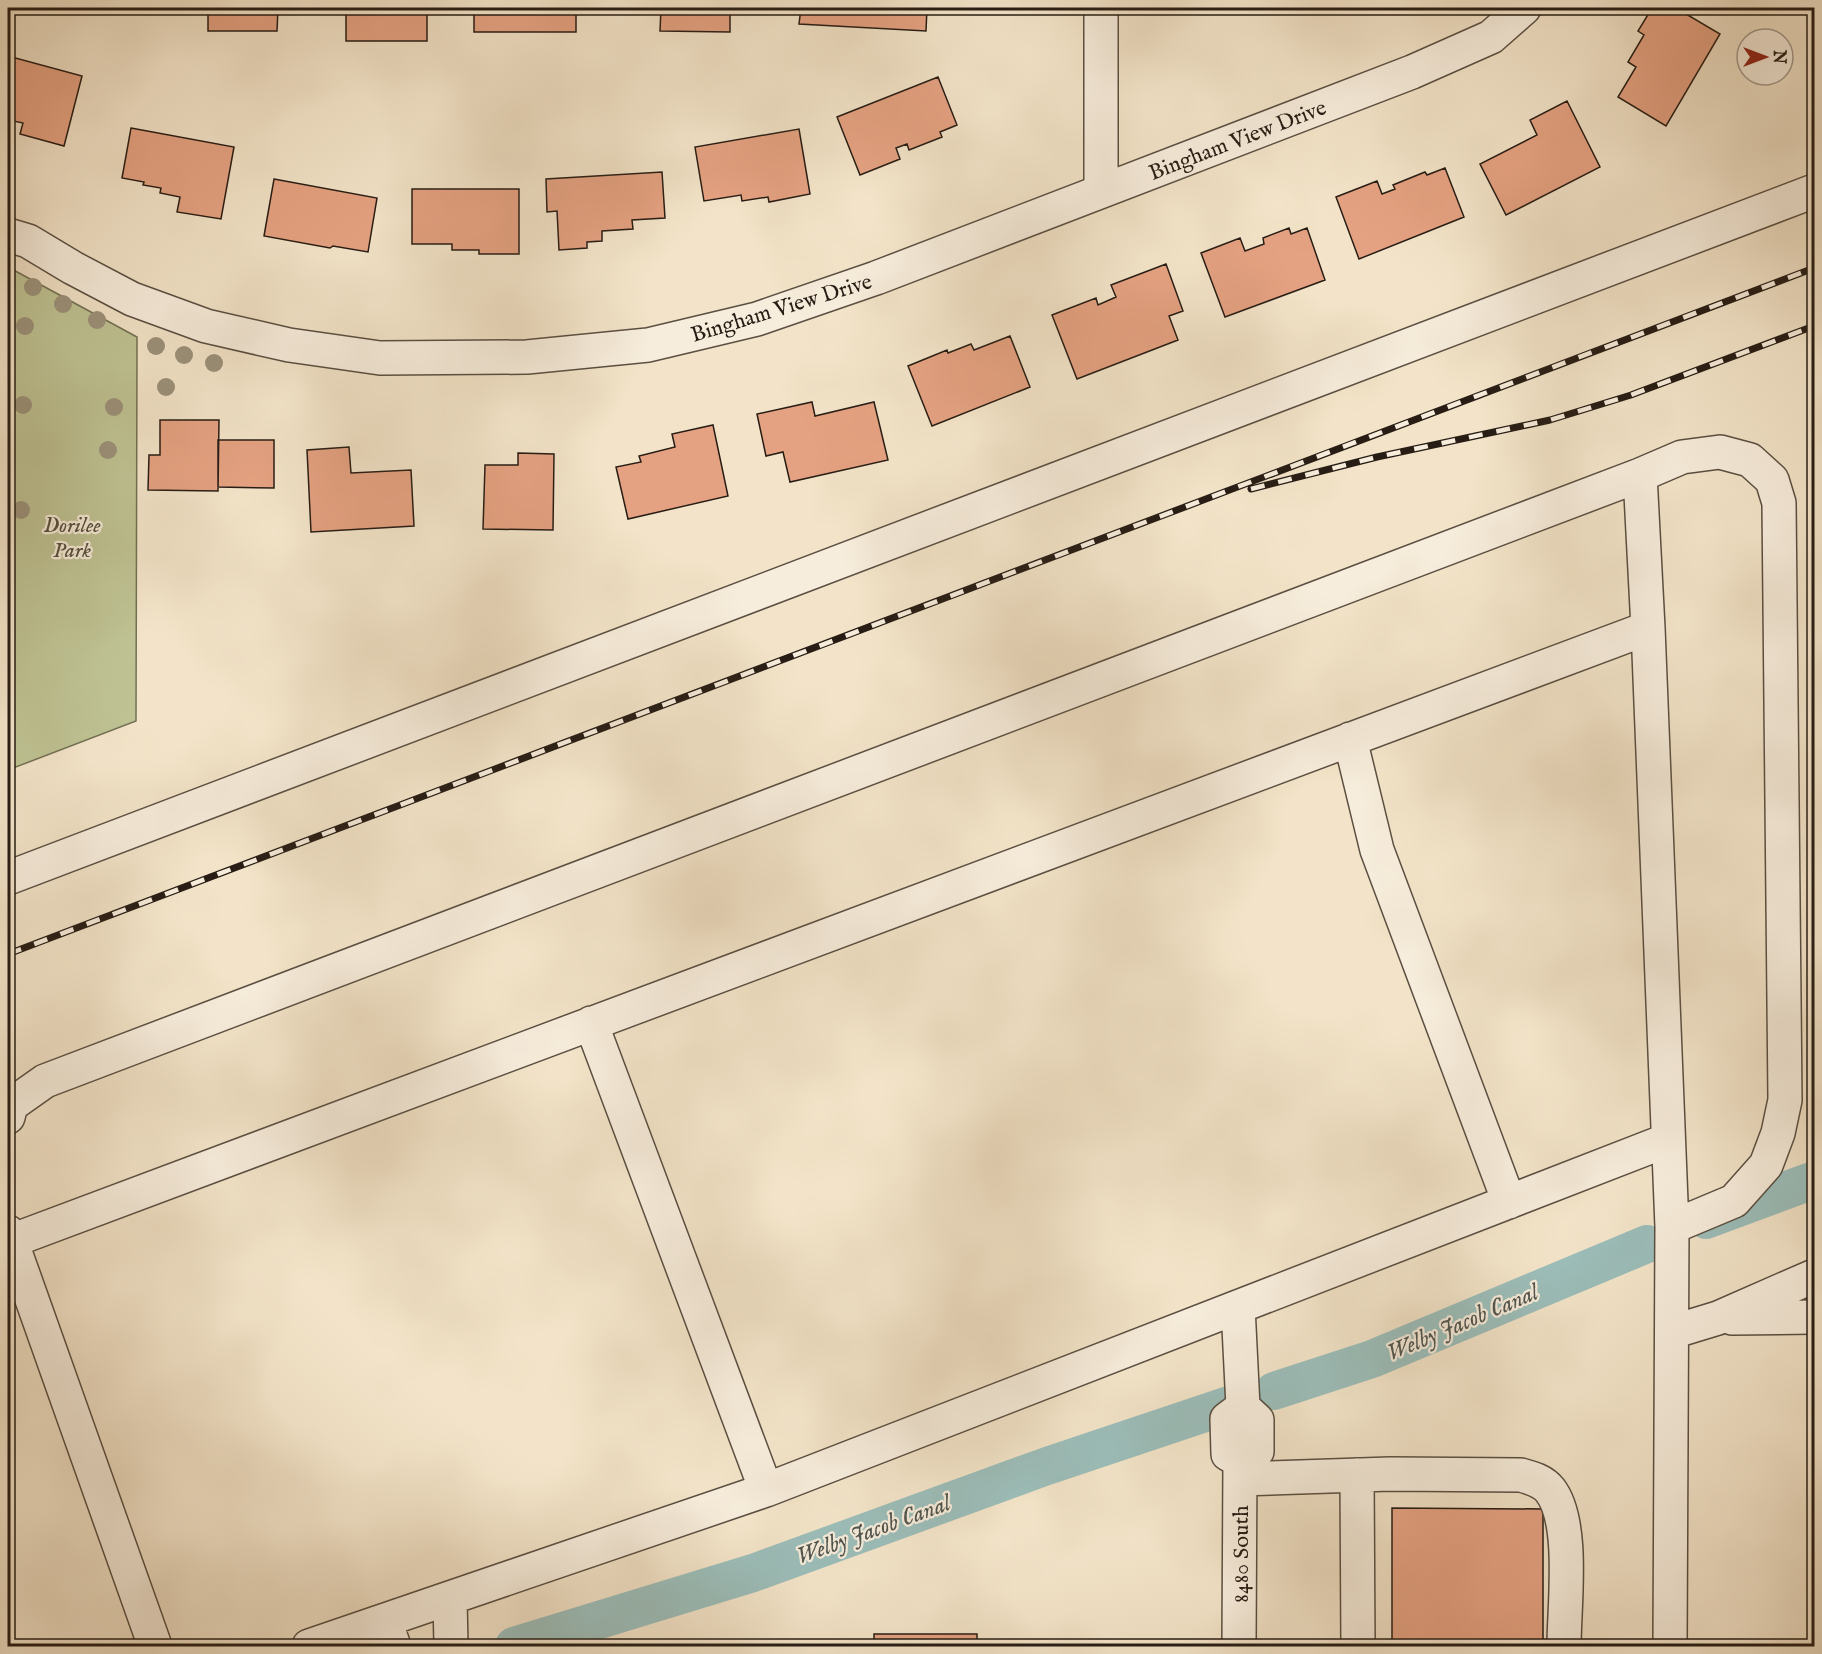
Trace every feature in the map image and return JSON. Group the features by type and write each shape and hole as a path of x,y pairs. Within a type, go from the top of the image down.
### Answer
{"street":[{"path":"1101,8 1101,191"},
{"name":"Bingham View Drive","path":"8,235 28,241 132,299 206,326 289,345 380,358 527,357 648,345 757,319 876,278 1412,72 1491,37 1524,8"},
{"path":"8,878 1815,191"},
{"path":"8,1118 11,1105 45,1081 1640,475 1682,457 1720,452 1750,460 1772,480 1779,503 1785,1100 1778,1133 1766,1166 1734,1201 1672,1227"},
{"path":"1640,475 1672,1227 1670,1647"},
{"path":"154,1647 9,1237 591,1023 1648,628"},
{"path":"1350,739 1377,850 1509,1202"},
{"path":"591,1023 766,1491"},
{"path":"322,1642 389,1634 450,1599 766,1491 1668,1140"},
{"path":"1672,1332 1718,1318 1815,1276"},
{"path":"1239,1307 1243,1407 1257,1420 1257,1451 1240,1470"},
{"path":"1718,1318 1815,1317"},
{"path":"1240,1470 1357,1475 1521,1475 1534,1478 1549,1488 1557,1501 1566,1535 1564,1647"},
{"name":"8480 South","path":"1239,1647 1240,1470"},
{"path":"1357,1475 1358,1647"},
{"path":"450,1599 451,1647"}],"green space":[{"name":"Dorilee Park","path":"8,267 137,337 137,352 136,721 8,770"}],"building":[{"path":"208,8 278,8 277,31 208,31"},
{"path":"346,8 427,8 427,41 346,41"},
{"path":"474,8 576,8 576,32 474,32"},
{"path":"661,8 730,8 730,32 660,31"},
{"path":"801,8 927,8 926,31 799,24"},
{"path":"1204,8 1289,8 1289,13 1204,13"},
{"path":"1652,8 1676,8 1720,34 1666,126 1618,97 1636,67 1628,62 1644,35 1638,31"},
{"path":"8,56 82,76 64,146 20,134 23,123 14,121 11,129 8,128"},
{"path":"938,77 957,125 940,132 942,137 909,150 907,144 896,148 900,159 860,175 837,117"},
{"path":"1567,101 1600,167 1506,215 1480,164 1537,135 1530,120"},
{"path":"131,128 234,147 221,219 177,212 180,197 160,193 161,188 143,185 144,182 122,178"},
{"path":"799,129 810,194 769,202 768,197 742,201 741,195 704,201 695,147"},
{"path":"1445,168 1464,217 1359,259 1336,197 1377,181 1382,194 1395,189 1393,185 1425,172 1427,175"},
{"path":"662,172 665,218 632,220 633,229 602,231 602,241 587,242 587,248 559,250 557,211 547,212 546,179"},
{"path":"274,179 377,198 368,252 333,246 330,248 264,236"},
{"path":"412,189 519,189 519,254 479,254 479,250 452,250 452,244 412,244"},
{"path":"1289,228 1291,234 1307,228 1325,280 1225,317 1201,253 1240,238 1245,251 1264,244 1263,238"},
{"path":"1166,264 1183,311 1169,316 1178,340 1077,379 1052,315 1096,298 1098,305 1116,297 1111,285"},
{"path":"1010,336 1030,387 932,426 908,366 947,350 948,353 971,344 974,350"},
{"path":"812,402 815,416 874,402 888,460 790,482 783,452 766,456 757,414"},
{"path":"160,420 219,420 218,491 148,490 149,455 160,455"},
{"path":"713,425 728,496 628,519 616,467 641,462 639,456 675,447 672,434"},
{"path":"218,440 274,440 274,488 218,487"},
{"path":"349,447 351,473 411,470 414,526 311,532 307,450"},
{"path":"518,453 554,454 553,530 483,529 485,465 518,465"},
{"path":"1392,1508 1543,1509 1543,1646 1392,1646"},
{"path":"874,1634 977,1634 977,1646 874,1646"},
{"path":"1031,1644 1157,1644 1157,1646 1031,1646"}],"waterway":[{"name":"Welby Jacob Canal","path":"1706,1220 1814,1180"},
{"name":"Welby Jacob Canal","path":"1274,1391 1372,1359 1647,1244"},
{"name":"Welby Jacob Canal","path":"514,1646 753,1573 1047,1466 1229,1405"}],"railway":[{"path":"8,954 1814,268"},
{"path":"1251,489 1377,457 1550,420 1631,395 1814,326"}]}
